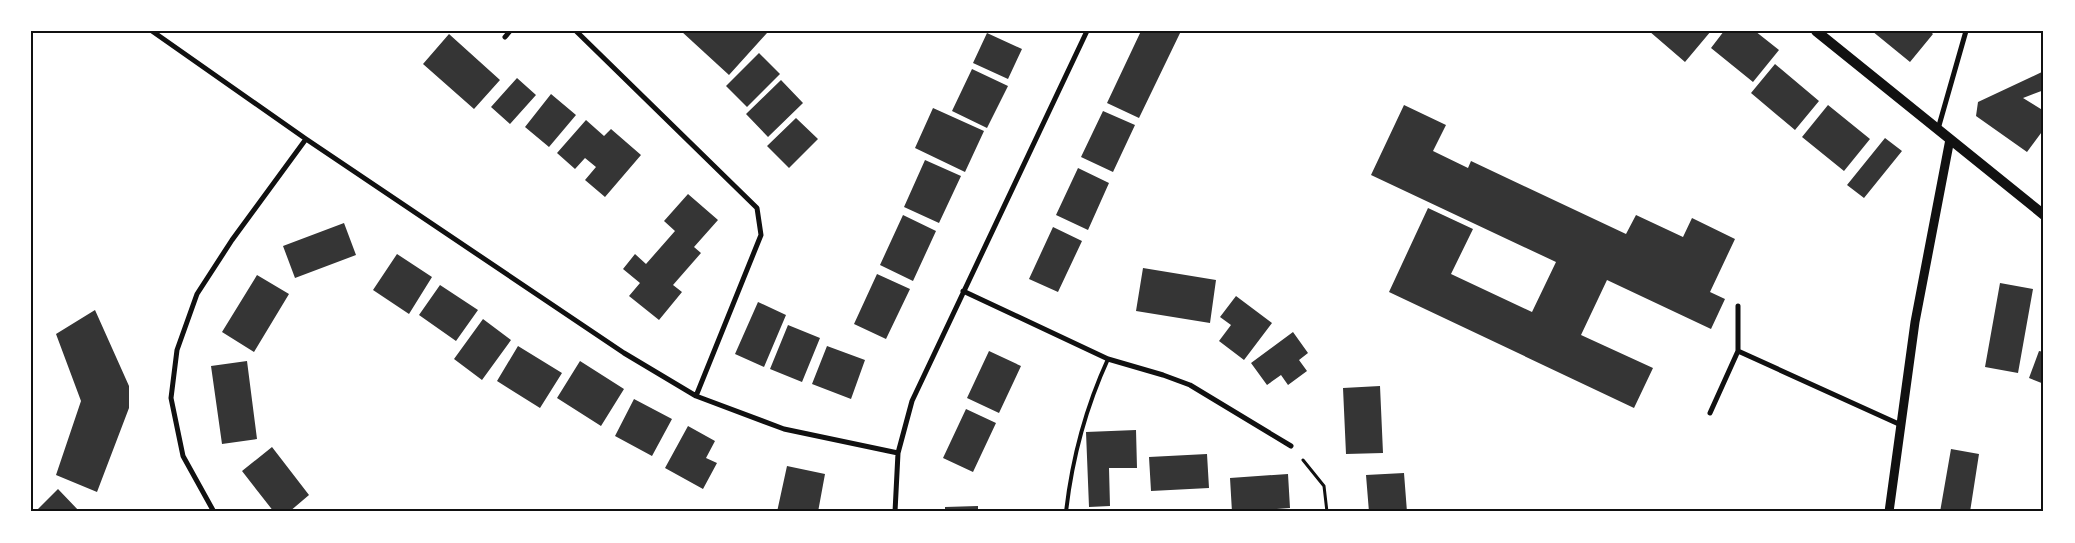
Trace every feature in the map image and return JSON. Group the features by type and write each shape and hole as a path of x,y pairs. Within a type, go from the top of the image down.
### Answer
{"main road":[{"path":"1816,31 2044,215"}],"street":[{"path":"152,31 306,139 624,353 696,396 784,429 898,453"},
{"path":"505,37 510,31"},
{"path":"576,31 757,208 762,235 696,396"},
{"path":"895,512 898,453 912,401 1087,31"},
{"path":"1937,130 1966,31"},
{"path":"214,512 183,456 172,398 177,350 197,294 232,240 306,139"},
{"path":"1889,512 1915,322 1950,139"},
{"path":"963,291 1108,359 1163,374 1190,385 1291,446"},
{"path":"1710,413 1738,351 1738,306"},
{"path":"1738,351 1901,425"}],"lane":[{"path":"1066,512 1085,420 1095,388 1108,359"}],"path":[{"path":"1291,446 1324,486 1326,512"}],"building":[{"path":"681,31 765,31 767,33 729,75"},
{"path":"1141,31 1181,31 1139,118 1107,103"},
{"path":"1649,31 1711,31 1685,62"},
{"path":"1724,31 1755,31 1779,50 1753,82 1711,48"},
{"path":"1872,31 1930,31 1933,34 1910,62"},
{"path":"987,33 1022,49 1008,79 973,63"},
{"path":"449,34 500,80 474,109 423,64"},
{"path":"759,53 780,74 747,107 726,86"},
{"path":"1775,64 1819,101 1795,130 1751,93"},
{"path":"972,69 1008,86 987,128 952,111"},
{"path":"2044,71 2044,90 2023,98 2044,111 2044,129 2027,152 1976,116 1978,102"},
{"path":"517,78 536,95 510,124 491,107"},
{"path":"781,80 803,103 768,137 746,114"},
{"path":"551,94 576,115 549,147 525,127"},
{"path":"1404,105 1446,125 1433,151 1468,168 1471,161 1626,234 1636,215 1683,237 1692,218 1735,239 1710,292 1725,299 1711,329 1607,280 1581,335 1653,368 1634,408 1389,292 1428,208 1473,229 1451,274 1532,312 1556,262 1371,175"},
{"path":"1828,105 1870,139 1844,171 1802,137"},
{"path":"933,108 984,131 965,172 915,148"},
{"path":"1103,111 1135,125 1113,172 1081,157"},
{"path":"796,118 818,139 789,168 767,146"},
{"path":"586,120 604,136 611,129 641,155 605,197 585,180 596,167 585,158 575,169 557,153"},
{"path":"1885,138 1902,151 1864,198 1847,185"},
{"path":"925,160 961,176 939,223 904,207"},
{"path":"1078,168 1109,183 1088,230 1056,215"},
{"path":"688,194 718,220 694,247 701,253 673,285 682,292 659,320 629,296 640,283 623,269 635,254 646,264 675,231 664,221"},
{"path":"903,215 936,231 913,281 880,265"},
{"path":"344,223 356,255 295,278 283,246"},
{"path":"1053,227 1082,241 1058,292 1029,279"},
{"path":"397,254 432,277 409,314 373,290"},
{"path":"1143,268 1216,280 1210,323 1136,311"},
{"path":"877,274 910,289 886,339 854,324"},
{"path":"257,275 289,294 254,352 222,332"},
{"path":"2000,283 2033,289 2018,373 1985,367"},
{"path":"440,285 478,310 456,341 419,315"},
{"path":"1236,296 1272,323 1244,360 1219,341 1231,325 1220,317"},
{"path":"758,302 786,315 764,367 735,354"},
{"path":"95,310 129,386 129,408 97,492 56,475 81,401 56,334"},
{"path":"483,319 511,340 482,380 454,359"},
{"path":"788,325 820,338 802,382 770,369"},
{"path":"1293,332 1308,353 1299,360 1307,371 1288,385 1281,375 1267,385 1251,363"},
{"path":"518,346 562,373 540,408 497,381"},
{"path":"827,346 865,360 851,399 812,384"},
{"path":"989,351 1021,366 999,413 967,398"},
{"path":"2039,351 2044,352 2044,384 2029,378"},
{"path":"247,361 257,439 222,444 211,366"},
{"path":"580,361 624,389 601,426 557,398"},
{"path":"1380,386 1383,453 1346,454 1343,388"},
{"path":"634,399 672,419 652,456 615,436"},
{"path":"966,409 996,423 973,472 943,458"},
{"path":"688,426 715,441 706,458 717,463 703,489 665,468"},
{"path":"1136,430 1137,468 1109,468 1110,506 1089,507 1086,432"},
{"path":"272,447 309,495 289,512 274,512 242,471"},
{"path":"1951,449 1979,454 1970,512 1940,512"},
{"path":"1207,454 1209,488 1151,491 1149,457"},
{"path":"787,466 825,474 818,512 777,512"},
{"path":"1404,473 1407,512 1369,512 1366,475"},
{"path":"1288,474 1290,508 1232,512 1230,478"},
{"path":"58,489 80,512 35,512"},
{"path":"978,506 978,512 945,512 945,507"}]}
